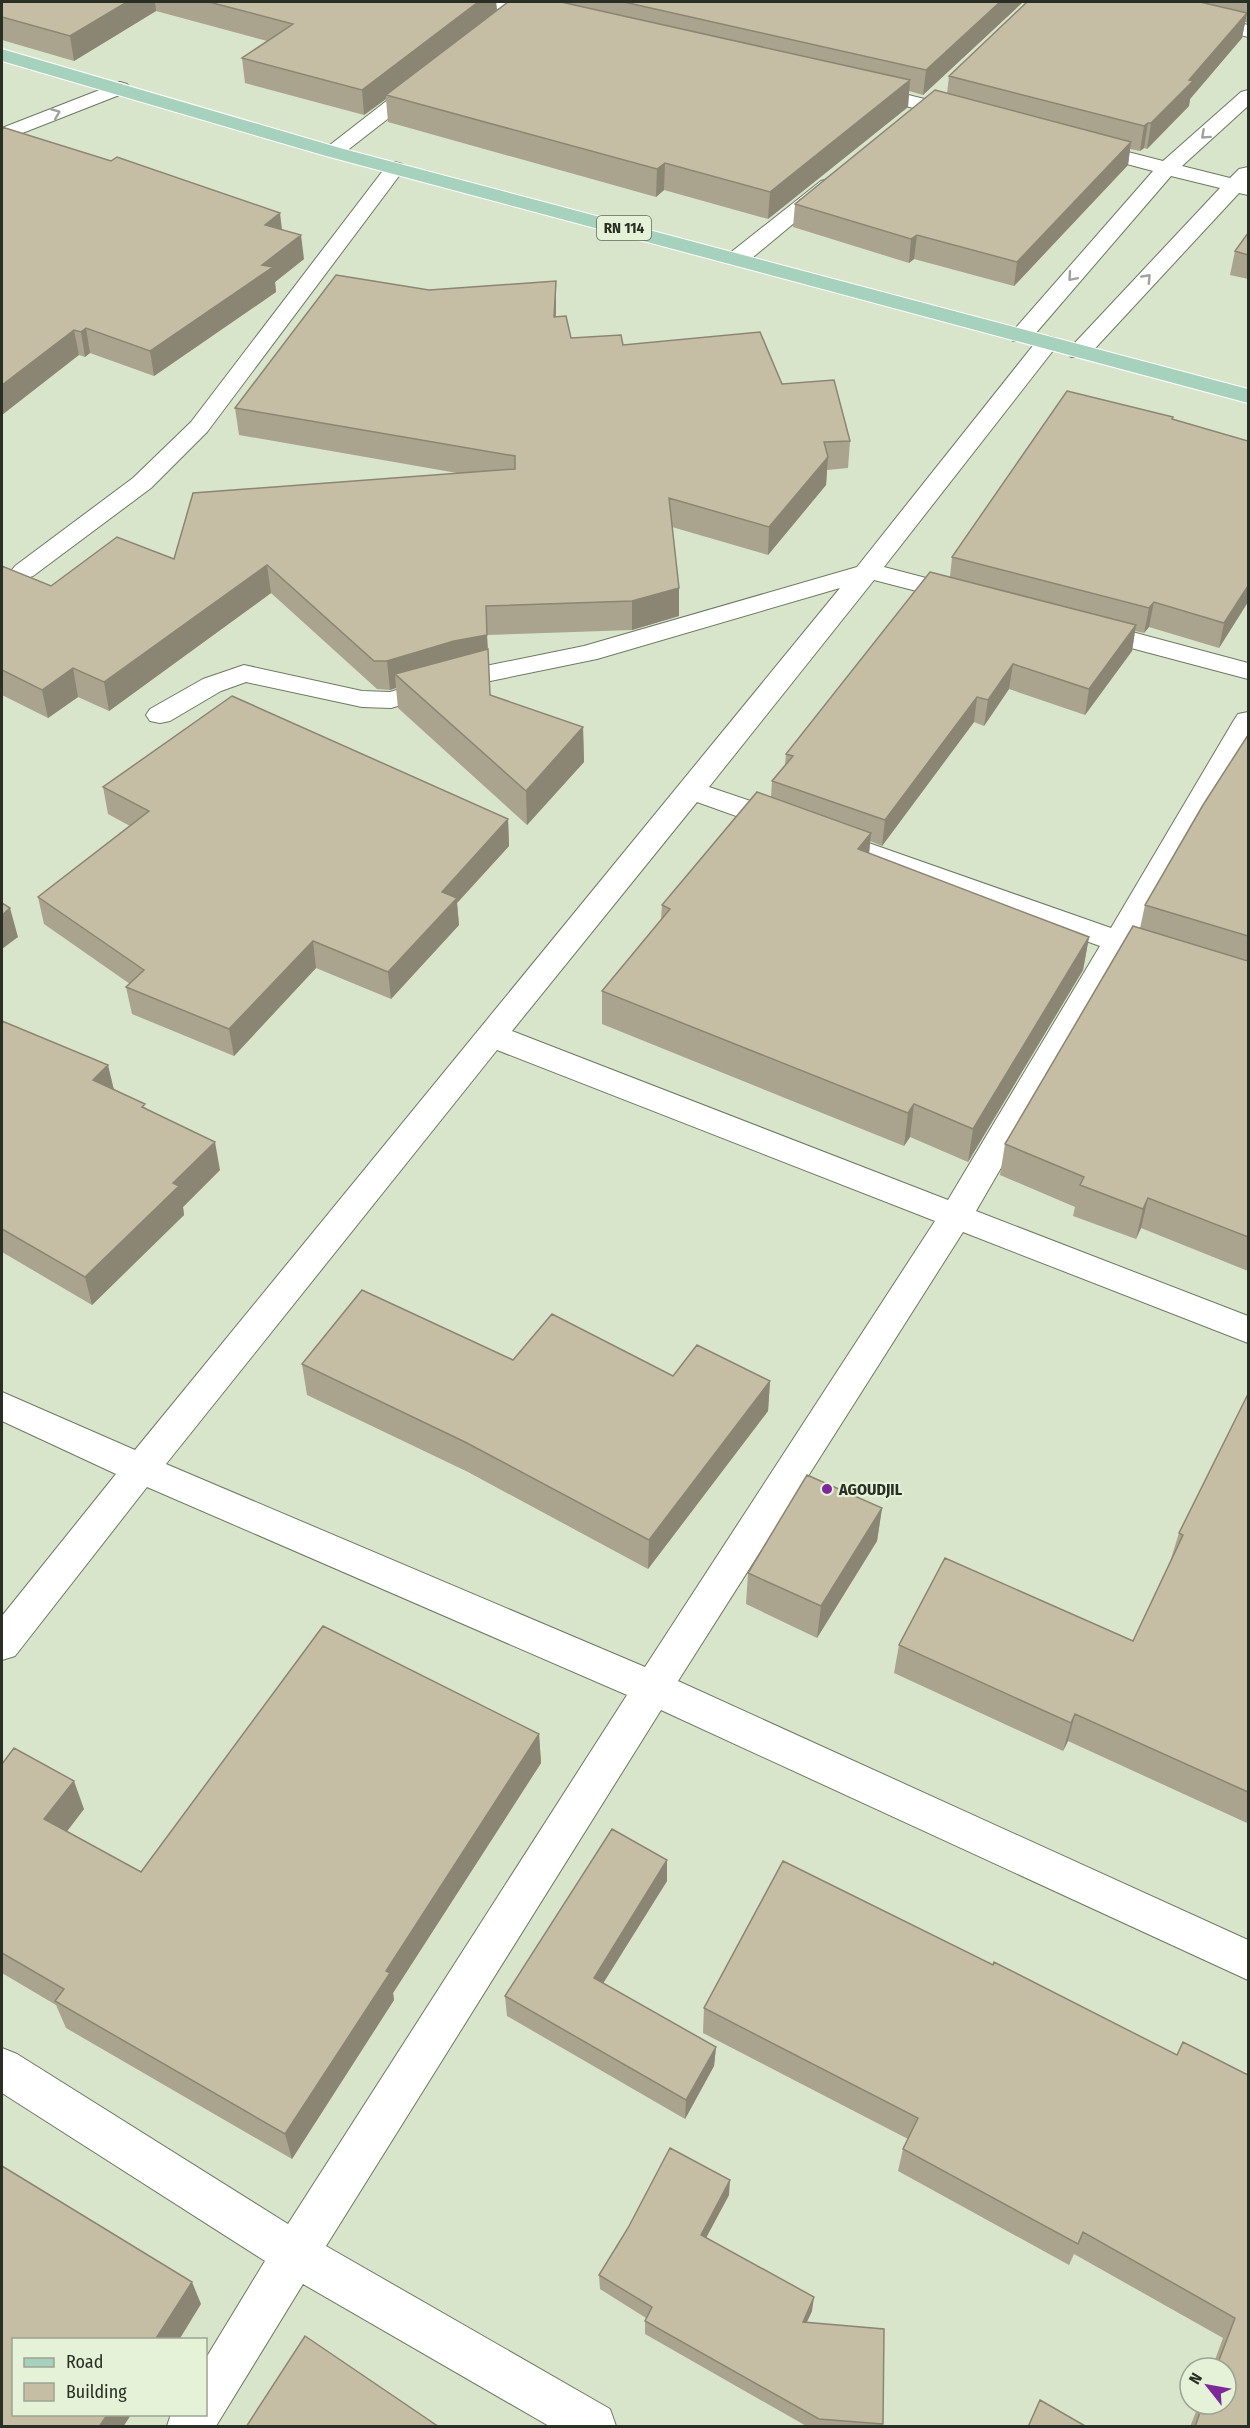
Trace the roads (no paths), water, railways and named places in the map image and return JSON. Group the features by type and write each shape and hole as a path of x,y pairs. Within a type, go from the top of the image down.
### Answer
{"main road":[{"name":"RN 114","path":"2,55 333,152 738,258 1034,340 1248,396"}],"street":[{"path":"486,2 521,5 562,20"},
{"path":"1134,2 1248,31"},
{"path":"498,24 521,5"},
{"path":"333,152 443,66"},
{"path":"848,86 985,120"},
{"path":"2,135 120,88"},
{"path":"910,119 945,88"},
{"path":"2,1644 139,1468 871,571 1034,340 1166,170 1248,96"},
{"path":"1064,142 1166,170 1243,182"},
{"path":"24,571 142,483 200,426 395,168"},
{"path":"738,258 846,170"},
{"path":"1079,352 1243,182"},
{"path":"160,715 212,685 244,673 362,699 391,700 456,680 588,653 871,571 985,601"},
{"path":"1065,623 1248,671"},
{"path":"207,2399 295,2254 653,1688 957,1214 1248,720"},
{"path":"693,791 1160,955"},
{"path":"491,1035 957,1214 1248,1330"},
{"path":"2,1406 139,1468 653,1688 1248,1960"},
{"path":"2,2069 295,2254 593,2427"}],"place":[{"name":"AGOUDJIL","path":"827,1489"}]}
